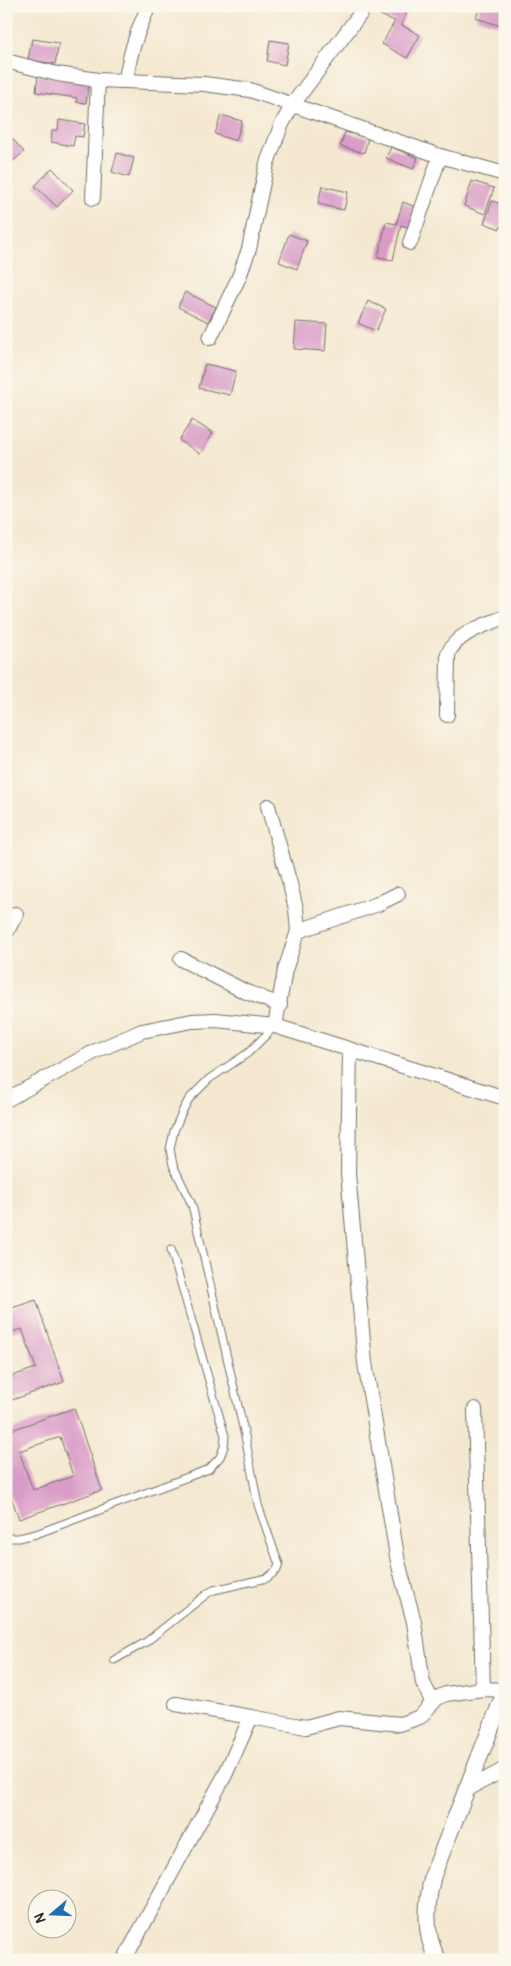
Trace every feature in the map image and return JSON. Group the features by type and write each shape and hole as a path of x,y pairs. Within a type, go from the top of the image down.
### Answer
{"street":[{"path":"126,81 129,56 134,39 149,6"},
{"path":"210,338 239,276 249,249 267,163 281,126 293,104 366,6"},
{"path":"6,61 57,74 98,80 225,86 250,90 440,156 505,174"},
{"path":"93,198 98,80"},
{"path":"410,243 440,156"},
{"path":"447,715 448,654 451,648 459,639 505,617"},
{"path":"268,806 290,884 296,909 298,931 285,970 275,1026"},
{"path":"298,931 378,904 398,894"},
{"path":"6,933 16,914"},
{"path":"181,960 244,991 280,1005"},
{"path":"6,1100 96,1050 142,1031 183,1022 216,1020 275,1026 505,1098"},
{"path":"350,1050 348,1173 365,1363 398,1562 414,1622 423,1683 433,1703"},
{"path":"475,1409 483,1689"},
{"path":"176,1704 306,1727 340,1718 400,1724 420,1717 433,1703 446,1694 483,1689 505,1691 433,1875 428,1898 429,1934 438,1960"},
{"path":"124,1960 224,1775 251,1717"},
{"path":"466,1790 505,1769"}],"lane":[{"path":"114,1660 146,1642 214,1590 267,1578 277,1570 277,1559 258,1505 245,1436 197,1223 192,1205 173,1165 170,1149 177,1125 189,1099 209,1079 248,1053 275,1026"},
{"path":"6,1538 19,1538 36,1534 134,1498 209,1469 220,1457 224,1447 225,1436 171,1249"}],"building":[{"path":"383,6 409,7 401,25 420,35 407,58 382,44 395,21 380,15"},
{"path":"480,6 505,6 504,27 476,18"},
{"path":"32,39 59,43 55,64 28,60"},
{"path":"270,40 289,43 285,65 267,61"},
{"path":"38,75 89,83 86,103 76,102 77,98 36,92"},
{"path":"221,115 242,121 236,141 215,134"},
{"path":"59,120 85,124 83,137 75,136 73,146 51,142 52,131 58,130"},
{"path":"345,132 368,138 364,153 340,146"},
{"path":"10,136 24,152 8,165 6,163 6,139"},
{"path":"391,147 418,158 413,169 386,158"},
{"path":"117,153 134,158 129,177 112,172"},
{"path":"52,168 73,190 57,207 35,186"},
{"path":"472,181 494,188 485,214 464,206"},
{"path":"322,186 348,192 344,210 318,204"},
{"path":"492,201 505,205 505,216 500,229 484,223"},
{"path":"403,202 419,208 412,229 401,225 393,260 378,257 386,222 396,224"},
{"path":"289,234 307,241 297,269 279,262"},
{"path":"185,292 216,307 208,322 178,307"},
{"path":"368,301 386,309 376,331 358,323"},
{"path":"296,322 327,324 325,351 294,349"},
{"path":"205,364 236,371 230,395 199,388"},
{"path":"192,420 213,433 200,454 179,440"},
{"path":"36,1300 64,1382 6,1402 6,1378 36,1368 22,1329 6,1334 6,1310"},
{"path":"74,1408 102,1490 19,1519 6,1483 6,1432","holes":["60,1437 73,1476 33,1490 19,1451"]}]}
